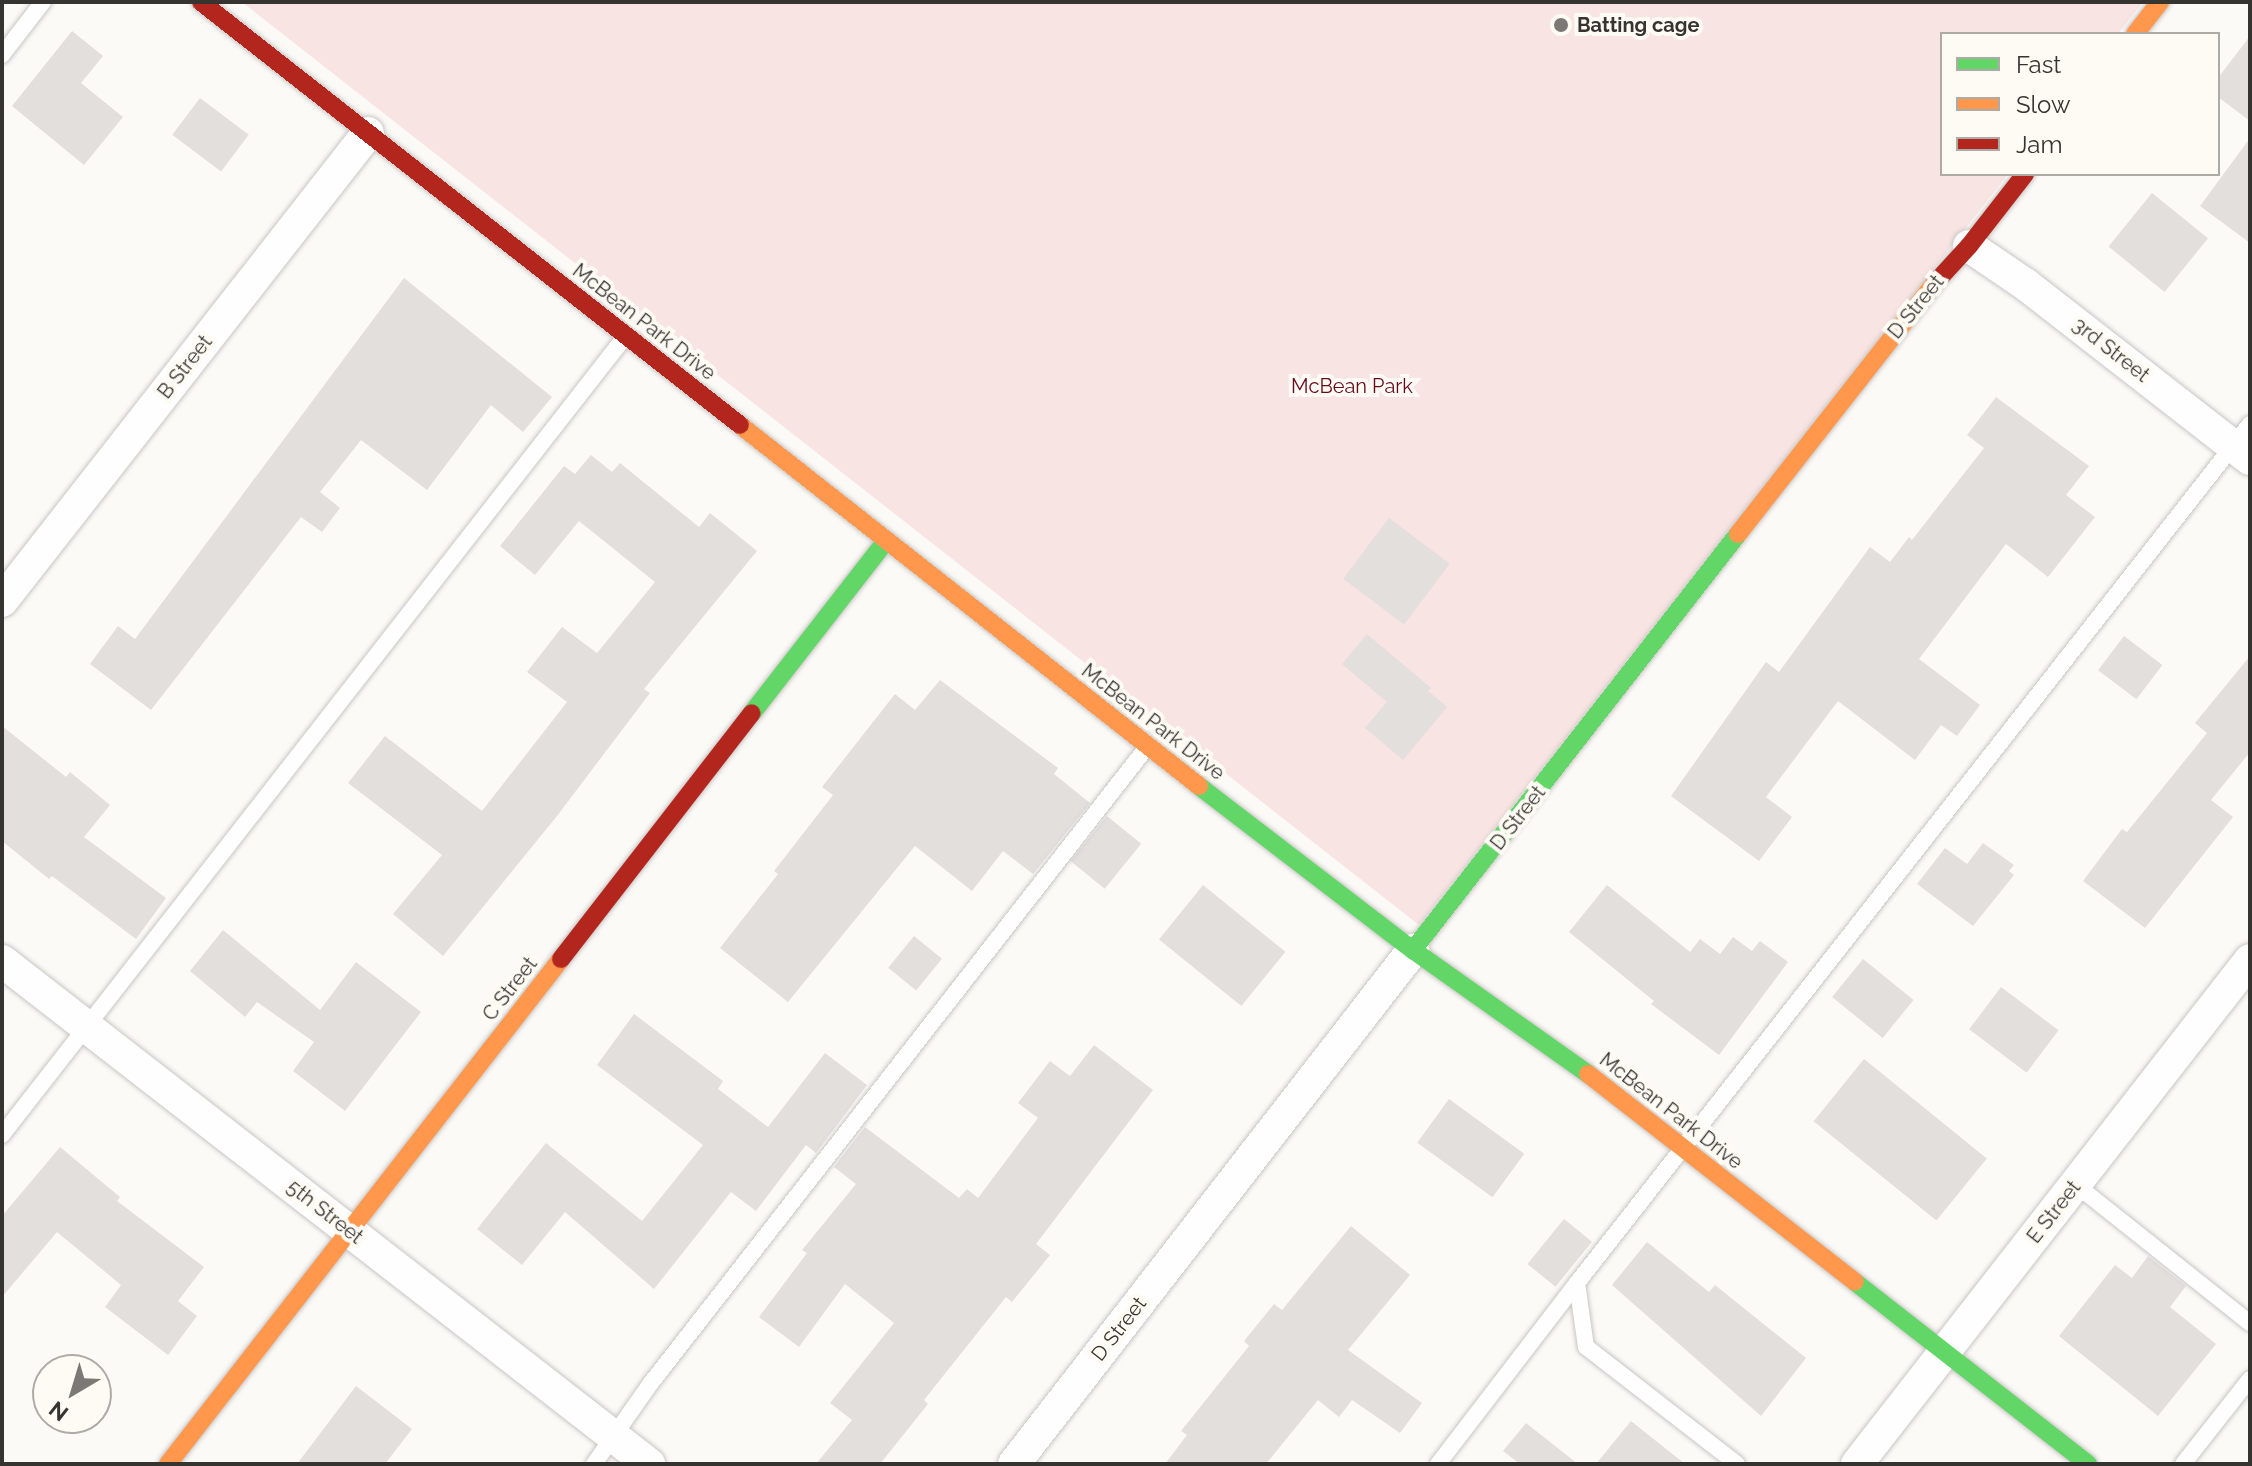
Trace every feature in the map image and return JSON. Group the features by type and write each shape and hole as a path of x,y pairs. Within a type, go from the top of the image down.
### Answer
{"main road":[{"name":"McBean Park Drive","path":"201,2 1148,746 1413,950 1552,1046 2088,1464"},
{"path":"2137,32 2160,2"},
{"name":"D Street","path":"1413,950 1927,291 1969,246 2023,176"},
{"name":"C Street","path":"168,1464 886,541"}],"street":[{"name":"B Street","path":"2,601 368,133"},
{"name":"3rd Street","path":"1969,246 2245,443"},
{"name":"D Street","path":"1014,1464 1413,950"},
{"name":"E Street","path":"1857,1464 2250,960"},
{"name":"5th Street","path":"2,961 649,1464"}],"lane":[{"path":"2,55 43,2"},
{"path":"2,1135 626,335"},
{"path":"1438,1464 1577,1283 2245,443"},
{"path":"594,1464 651,1383 1148,746"},
{"path":"2075,1184 2250,1323"},
{"path":"1577,1283 1586,1347 1737,1464"},
{"path":"2183,1464 2250,1379"}],"green space":[{"name":"McBean Park","path":"242,2 2143,2 2120,32 1940,32 1940,176 2006,176 1419,925"}],"building":[{"path":"72,31 103,56 81,83 123,117 84,165 12,106"},
{"path":"2250,36 2250,121 2220,98 2220,75"},
{"path":"200,98 249,135 221,171 172,135"},
{"path":"2250,138 2250,243 2200,206"},
{"path":"2152,193 2208,238 2165,292 2109,247"},
{"path":"404,278 552,397 523,432 491,405 427,490 361,440 320,492 340,508 322,532 301,517 151,710 90,664 118,626 135,639"},
{"path":"1996,397 2089,466 2066,495 2095,517 2048,577 2006,544 1919,659 1980,705 1957,736 1941,725 1915,760 1838,701 1766,797 1792,817 1759,861 1671,796 1766,662 1779,672 1870,547 1890,562 1909,537 1912,540 1984,448 1967,435"},
{"path":"591,455 612,472 620,463 699,527 710,513 757,551 644,689 650,693 557,816 443,956 393,914 442,855 348,783 385,736 482,811 567,702 527,672 562,627 597,653 655,582 579,521 535,575 500,546 564,466 575,474"},
{"path":"1389,518 1450,564 1404,624 1343,579"},
{"path":"1367,634 1431,688 1428,691 1447,707 1403,760 1365,728 1387,702 1342,664"},
{"path":"2124,636 2162,665 2136,699 2098,670"},
{"path":"2250,656 2250,752 2211,800 2233,817 2145,928 2083,881 2122,829 2127,832 2207,733 2195,723"},
{"path":"940,680 1058,768 1054,774 1090,803 1033,874 1003,851 972,891 915,846 788,1002 720,948 778,874 774,871 833,795 822,787 895,694 915,710"},
{"path":"2,726 66,777 70,772 110,805 84,837 166,898 136,939 52,876 49,879 2,841"},
{"path":"1107,816 1141,844 1105,889 1070,861"},
{"path":"1983,843 2014,865 2009,871 2014,875 1973,926 1917,884 1945,848 1967,864"},
{"path":"1203,885 1285,952 1241,1006 1159,939"},
{"path":"1607,885 1690,952 1700,939 1720,954 1733,937 1752,951 1760,941 1788,962 1719,1055 1651,1004 1654,1001 1569,932"},
{"path":"223,930 320,1010 356,962 421,1012 345,1111 293,1071 314,1042 257,1002 245,1017 190,971"},
{"path":"914,936 942,959 916,991 888,968"},
{"path":"1863,959 1914,1000 1883,1038 1832,997"},
{"path":"2001,987 2059,1030 2027,1073 1969,1029"},
{"path":"634,1014 723,1081 718,1089 768,1127 825,1053 867,1085 816,1153 806,1145 756,1211 731,1192 654,1289 565,1212 522,1265 477,1229 546,1143 642,1221 703,1145 597,1065"},
{"path":"1094,1045 1153,1090 1036,1244 1050,1255 1012,1302 1006,1297 924,1400 928,1404 880,1464 816,1464 852,1420 830,1403 894,1323 845,1284 799,1347 759,1317 807,1253 802,1250 856,1184 834,1167 865,1127 959,1198 967,1189 978,1198 1038,1118 1018,1103 1050,1061 1070,1076"},
{"path":"1864,1059 1987,1158 1936,1221 1814,1121"},
{"path":"1449,1099 1524,1154 1492,1197 1417,1143"},
{"path":"60,1147 120,1197 117,1201 204,1267 178,1301 197,1316 168,1355 105,1307 121,1285 57,1232 2,1297 2,1216"},
{"path":"1564,1219 1592,1242 1555,1287 1527,1264"},
{"path":"1351,1226 1410,1275 1348,1350 1422,1403 1400,1433 1352,1400 1339,1417 1318,1400 1266,1464 1165,1464 1187,1435 1181,1431 1249,1346 1244,1341 1274,1304 1282,1310"},
{"path":"1647,1242 1709,1292 1715,1285 1806,1358 1761,1416 1612,1285"},
{"path":"2148,1256 2186,1286 2170,1307 2216,1344 2158,1416 2059,1336 2115,1265 2132,1278"},
{"path":"356,1386 412,1429 385,1464 297,1464"},
{"path":"1631,1421 1685,1464 1596,1464"},
{"path":"1526,1423 1578,1464 1520,1464 1503,1451"}],"traffic: fast":[{"path":"1413,950 1738,534"},
{"path":"752,713 886,541"},
{"path":"1199,786 1413,950 1588,1074"},
{"path":"1855,1282 2088,1464"}],"traffic: slow":[{"path":"2137,32 2160,2"},
{"path":"1738,534 1935,283"},
{"path":"740,425 1199,786"},
{"path":"168,1464 561,959"},
{"path":"1588,1074 1855,1282"}],"traffic: jam":[{"path":"201,2 740,425"},
{"path":"1935,283 1969,246 2023,176"},
{"path":"561,959 752,713"}],"place":[{"name":"Batting cage","path":"1561,25"}]}
